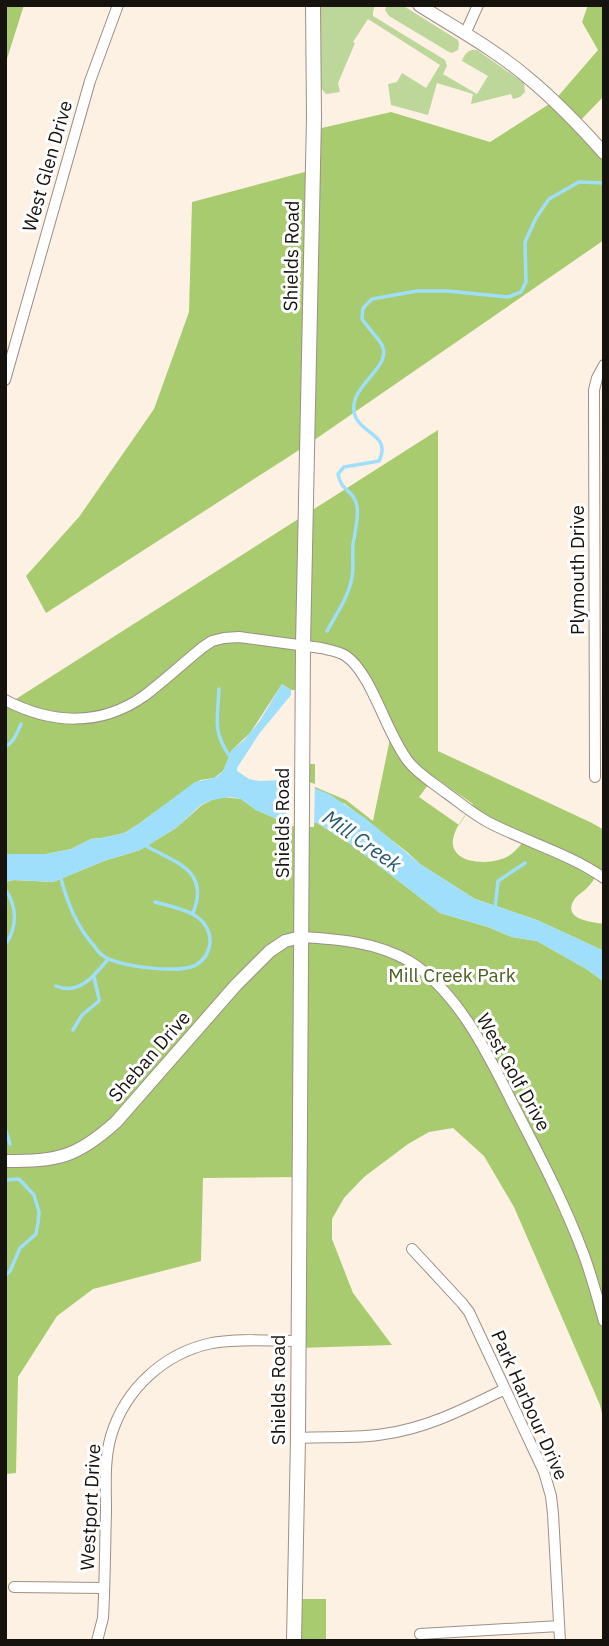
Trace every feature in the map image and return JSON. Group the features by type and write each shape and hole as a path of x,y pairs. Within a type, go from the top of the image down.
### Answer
{"main road":[{"name":"Shields Road","path":"294,1641 298,1438 303,645 314,117 313,5"}],"street":[{"name":"West Glen Drive","path":"5,380 90,81 118,5"},
{"path":"419,5 527,76 604,153"},
{"path":"465,34 478,5"},
{"name":"Plymouth Drive","path":"595,777 594,390 604,365"},
{"path":"5,700 43,715 62,719 86,719 110,713 144,696 202,647 224,638 303,645 345,655 358,667 391,734 420,774 487,821 580,863 604,878"},
{"name":"Sheban Drive","path":"5,1161 57,1158 92,1142 116,1122 236,985 270,951 285,941 301,937"},
{"name":"West Golf Drive","path":"301,937 351,941 380,948 409,962 434,981 458,1008 500,1077 544,1166 581,1249 604,1321"},
{"name":"Park Harbour Drive","path":"412,1249 469,1312 548,1484 553,1514 560,1641"},
{"name":"Westport Drive","path":"97,1641 103,1618 108,1452 116,1421 134,1390 163,1364 200,1346 231,1341 298,1341"},
{"path":"298,1438 362,1437 404,1430 447,1416 505,1389"},
{"path":"14,1587 104,1588"},
{"path":"421,1634 559,1626"}],"green space":[{"path":"5,5 24,5 5,65"},
{"path":"320,5 375,5 373,16 445,60 447,66 443,74 477,94 488,76 462,61 468,52 474,50 524,83 525,92 513,99 511,94 471,104 473,94 437,83 428,115 391,105 388,84 397,82 402,73 426,88 440,65 368,19 353,42 355,43 338,83 340,92 326,94 319,86"},
{"path":"387,5 402,5 458,40 458,50 449,52 389,16 385,10"},
{"path":"588,5 604,5 604,96 577,124 604,153 604,240 307,445 46,613 26,576 79,517 154,409 189,312 192,202 312,170 313,130 391,112 490,142 554,101 598,50 582,22"},
{"name":"Mill Creek Park","path":"438,430 438,751 604,830 604,872 601,876 598,874 576,897 571,907 575,916 580,919 604,924 604,951 537,920 475,899 420,864 344,803 303,823 317,823 352,845 440,913 512,937 537,941 604,982 604,1422 600,1405 514,1207 484,1156 453,1128 429,1132 364,1177 344,1198 332,1219 332,1239 353,1293 392,1345 298,1348 299,1177 203,1178 201,1261 93,1289 57,1316 18,1377 16,1473 5,1474 5,882 53,882 104,861 140,850 176,828 202,805 222,797 241,799 256,810 284,822 301,823 302,764 315,764 315,787 346,800 373,821 391,734 369,685 345,655 304,645 303,690 291,690 282,684 250,733 232,750 223,771 214,778 200,780 124,833 91,839 71,849 46,854 5,854 5,706","holes":["434,777 473,804 469,810 526,839 503,859 484,862 465,859 454,848 453,839 459,825 419,797"]},
{"path":"295,1599 326,1599 326,1641 294,1641"}],"water":[{"name":"Mill Creek","path":"282,684 291,690 291,695 259,734 237,771 249,779 302,783 329,794 365,818 420,864 475,899 537,920 604,951 604,982 537,941 512,937 440,913 352,845 317,823 284,822 256,810 241,799 230,797 201,805 176,828 140,850 104,861 53,882 5,882 5,854 46,854 71,849 91,839 124,833 195,782 219,775 232,750 259,722"}],"pier":[{"path":"286,777 315,784 314,827 286,826"}],"waterway":[{"path":"327,631 350,584 358,515 355,501 338,474 344,467 379,461 382,453 379,441 356,418 354,407 361,388 384,354 382,345 362,319 363,308 372,299 417,291 508,297 521,292 526,282 525,242 549,199 579,182 604,183"},
{"path":"219,689 218,731 229,755"},
{"path":"5,747 13,740 21,724"},
{"path":"144,843 188,870 194,878 197,899 193,913"},
{"path":"495,909 498,881 525,863"},
{"path":"60,875 77,922 102,955 121,963 149,968 177,969 196,965 206,956 210,943 205,925 192,914 155,902"},
{"path":"5,889 14,909 14,924 5,945"},
{"path":"56,986 79,986 92,977 108,959"},
{"path":"73,1030 82,1015 99,1001 94,977"},
{"path":"5,1041 5,1051"},
{"path":"5,1128 10,1144"},
{"path":"5,1180 19,1179 34,1195 39,1212 36,1234 20,1248 5,1276"}]}
